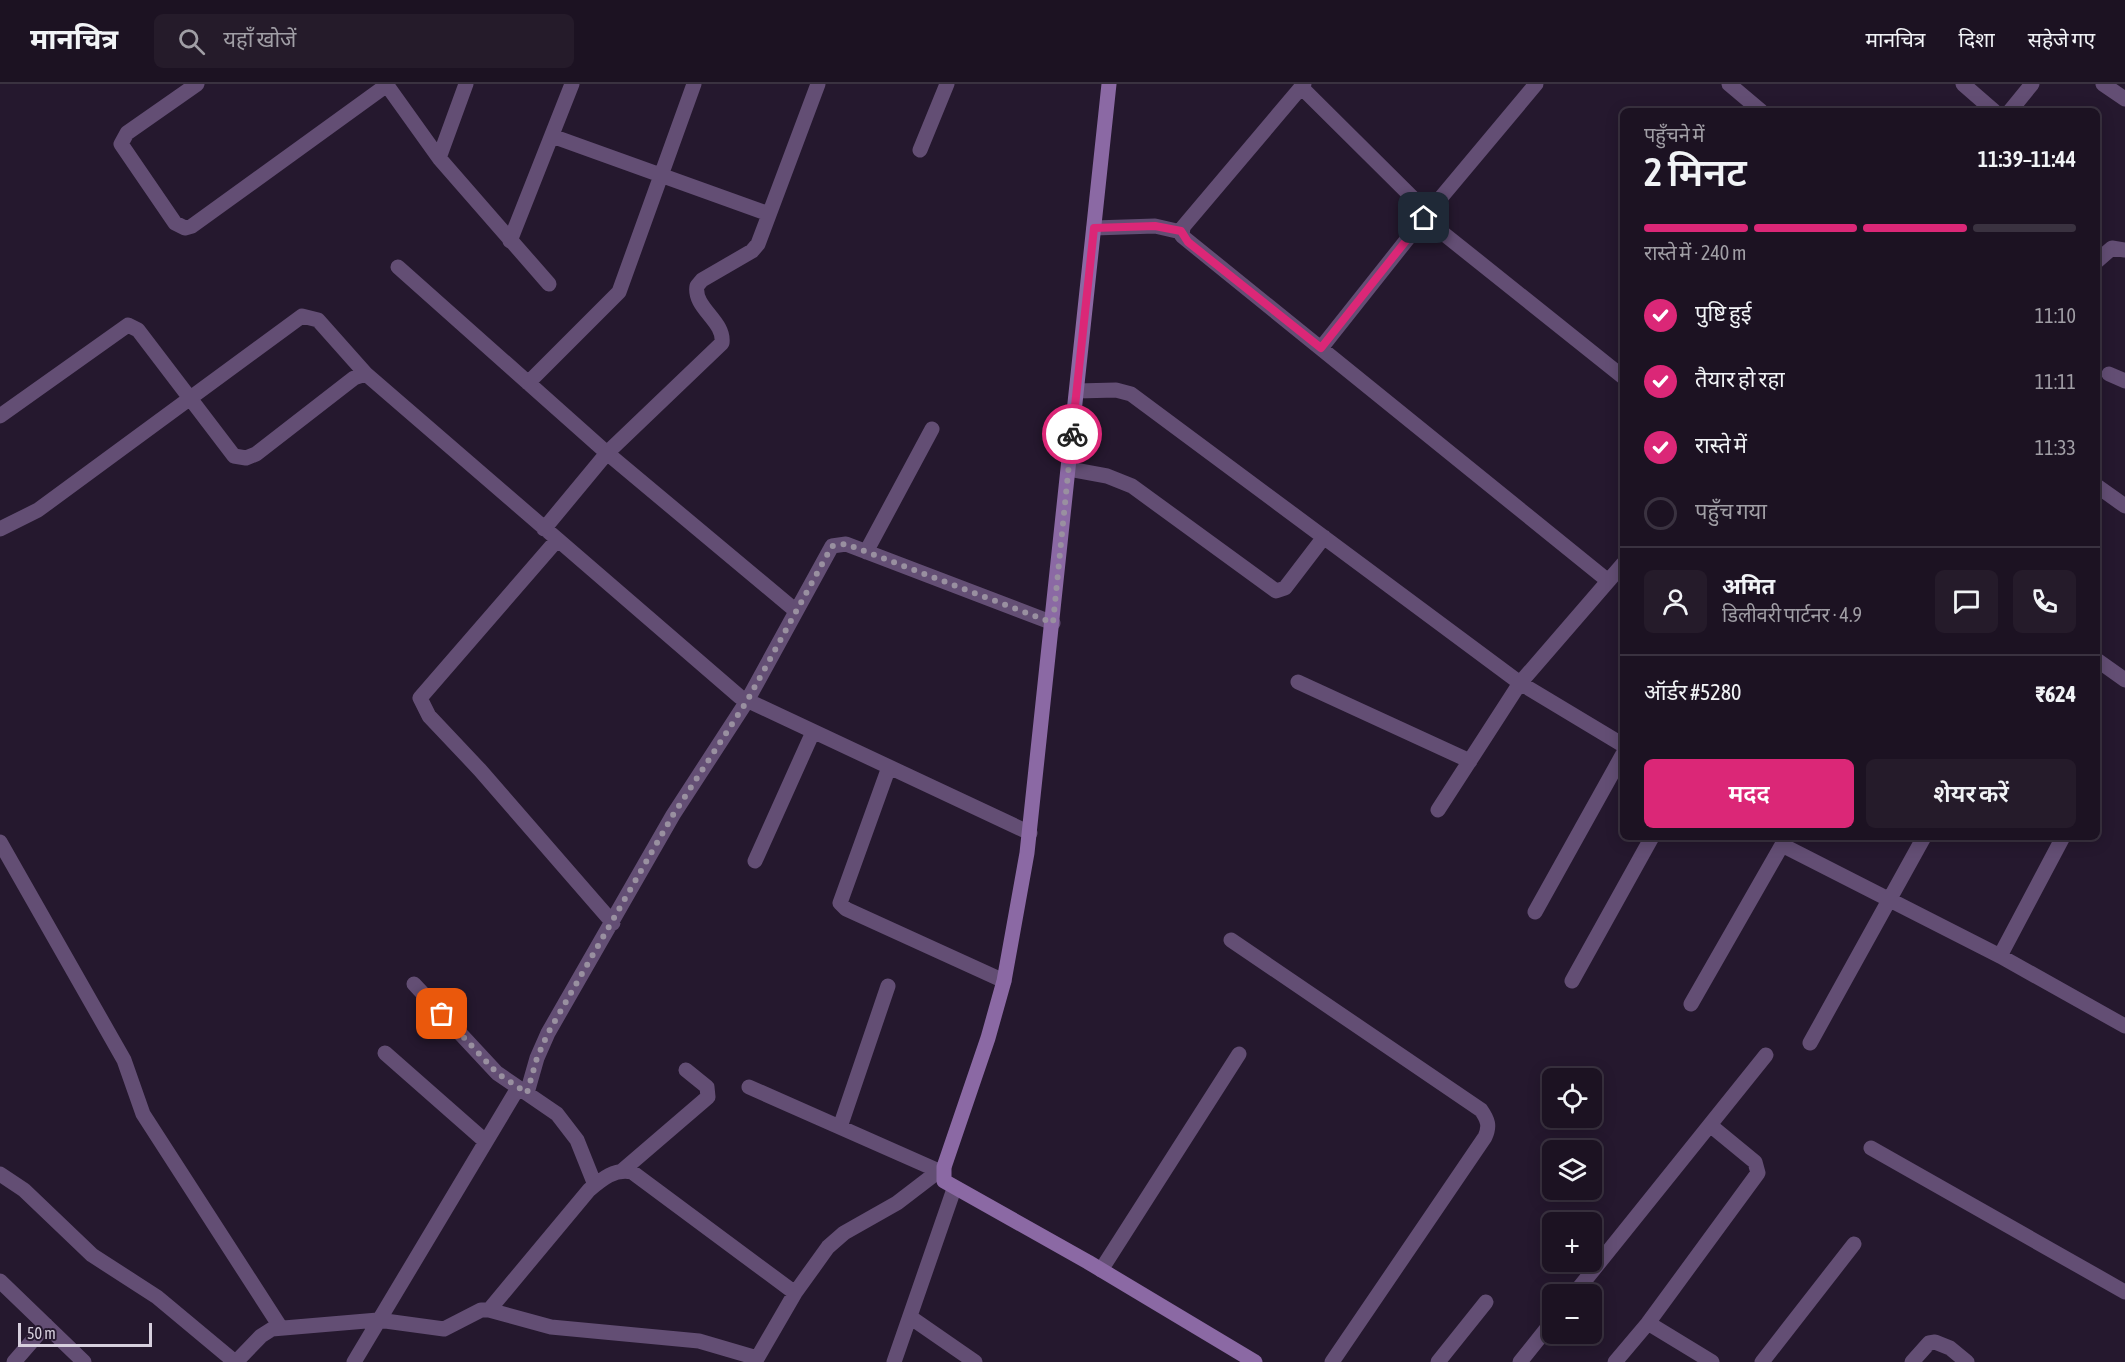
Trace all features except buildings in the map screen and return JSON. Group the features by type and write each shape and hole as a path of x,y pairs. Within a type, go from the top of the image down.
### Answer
{"street":[{"path":"197,84 127,133 122,144 175,223 184,228 192,226 387,85 439,158 549,284"},
{"path":"439,158 466,84"},
{"path":"510,241 572,84"},
{"path":"528,383 619,291 694,84"},
{"path":"544,529 607,453 722,343 723,336 698,297 697,286 702,280 752,251 762,235 818,84"},
{"path":"920,150 946,84"},
{"path":"0,1174 24,1190 92,1256 173,1309 235,1362 261,1336 272,1329 378,1320 444,1329 481,1310 489,1310 551,1327 699,1341 756,1360 816,1260 844,1233 897,1203 941,1169 988,1038 1004,981 1030,833 1109,84"},
{"path":"1321,348 1426,216 1536,84"},
{"path":"1729,84 1757,108"},
{"path":"1963,84 1991,108"},
{"path":"2012,108 2032,84"},
{"path":"2103,84 2125,99"},
{"path":"1181,231 1302,85 1426,216 1620,375"},
{"path":"552,136 769,214"},
{"path":"1094,228 1155,226 1181,231 1188,242 1607,580"},
{"path":"2100,258 2112,248 2125,250"},
{"path":"398,267 607,453 796,611"},
{"path":"0,529 38,510 191,400 302,316 318,320 366,374 717,679 747,701 1030,833"},
{"path":"0,416 128,325 138,330 234,456 246,458 256,454 360,374 366,374"},
{"path":"2109,374 2125,381"},
{"path":"1077,391 1116,390 1131,394 1520,683 1620,743"},
{"path":"866,552 932,429"},
{"path":"1069,469 1107,476 1132,486 1276,591 1286,588 1323,537"},
{"path":"2100,488 2125,506"},
{"path":"557,540 420,698 429,716 480,770 613,923"},
{"path":"354,1362 486,1142 522,1090 541,1046 686,792 747,701 832,546 846,544 1053,623"},
{"path":"1438,810 1520,683 1620,567"},
{"path":"2100,662 2125,680"},
{"path":"1298,682 1470,761"},
{"path":"755,861 813,732"},
{"path":"1535,912 1620,759"},
{"path":"889,767 840,903 846,909 1004,981"},
{"path":"1572,981 1650,840"},
{"path":"1810,1042 1922,840"},
{"path":"2000,956 2061,840"},
{"path":"1691,1004 1784,841 1890,900 2000,956 2125,1026"},
{"path":"0,842 123,1060 143,1114 281,1328"},
{"path":"1231,940 1481,1110 1488,1119 1485,1137 1332,1362"},
{"path":"414,984 484,1059 522,1090 546,1104 567,1126 577,1140 595,1185"},
{"path":"840,1127 888,986"},
{"path":"385,1053 486,1142"},
{"path":"1101,1270 1239,1054"},
{"path":"1583,1284 1766,1055"},
{"path":"489,1310 595,1185 604,1178 623,1170 708,1096 707,1087 686,1070"},
{"path":"749,1087 941,1169"},
{"path":"1615,1362 1648,1323 1758,1173 1755,1162 1710,1125"},
{"path":"1871,1148 2125,1292"},
{"path":"941,1169 944,1181 954,1189 1101,1270 1251,1361"},
{"path":"623,1170 632,1172 795,1293"},
{"path":"894,1362 954,1189"},
{"path":"1762,1362 1854,1244"},
{"path":"0,1281 84,1362"},
{"path":"1438,1362 1486,1302"},
{"path":"910,1317 975,1362"},
{"path":"1648,1323 1712,1362"},
{"path":"14,1362 46,1325"},
{"path":"1520,1362 1542,1334"},
{"path":"1912,1362 1929,1343 1935,1342 1950,1348 1966,1362"}],"way so far":[{"path":"442,1014 497,1073 527,1093 532,1071 548,1033 686,792 747,701 832,546 846,544 1053,623 1072,434"}],"route":[{"path":"1072,434 1094,228 1155,226 1181,231 1182,236 1188,242 1321,348 1424,218"}]}
